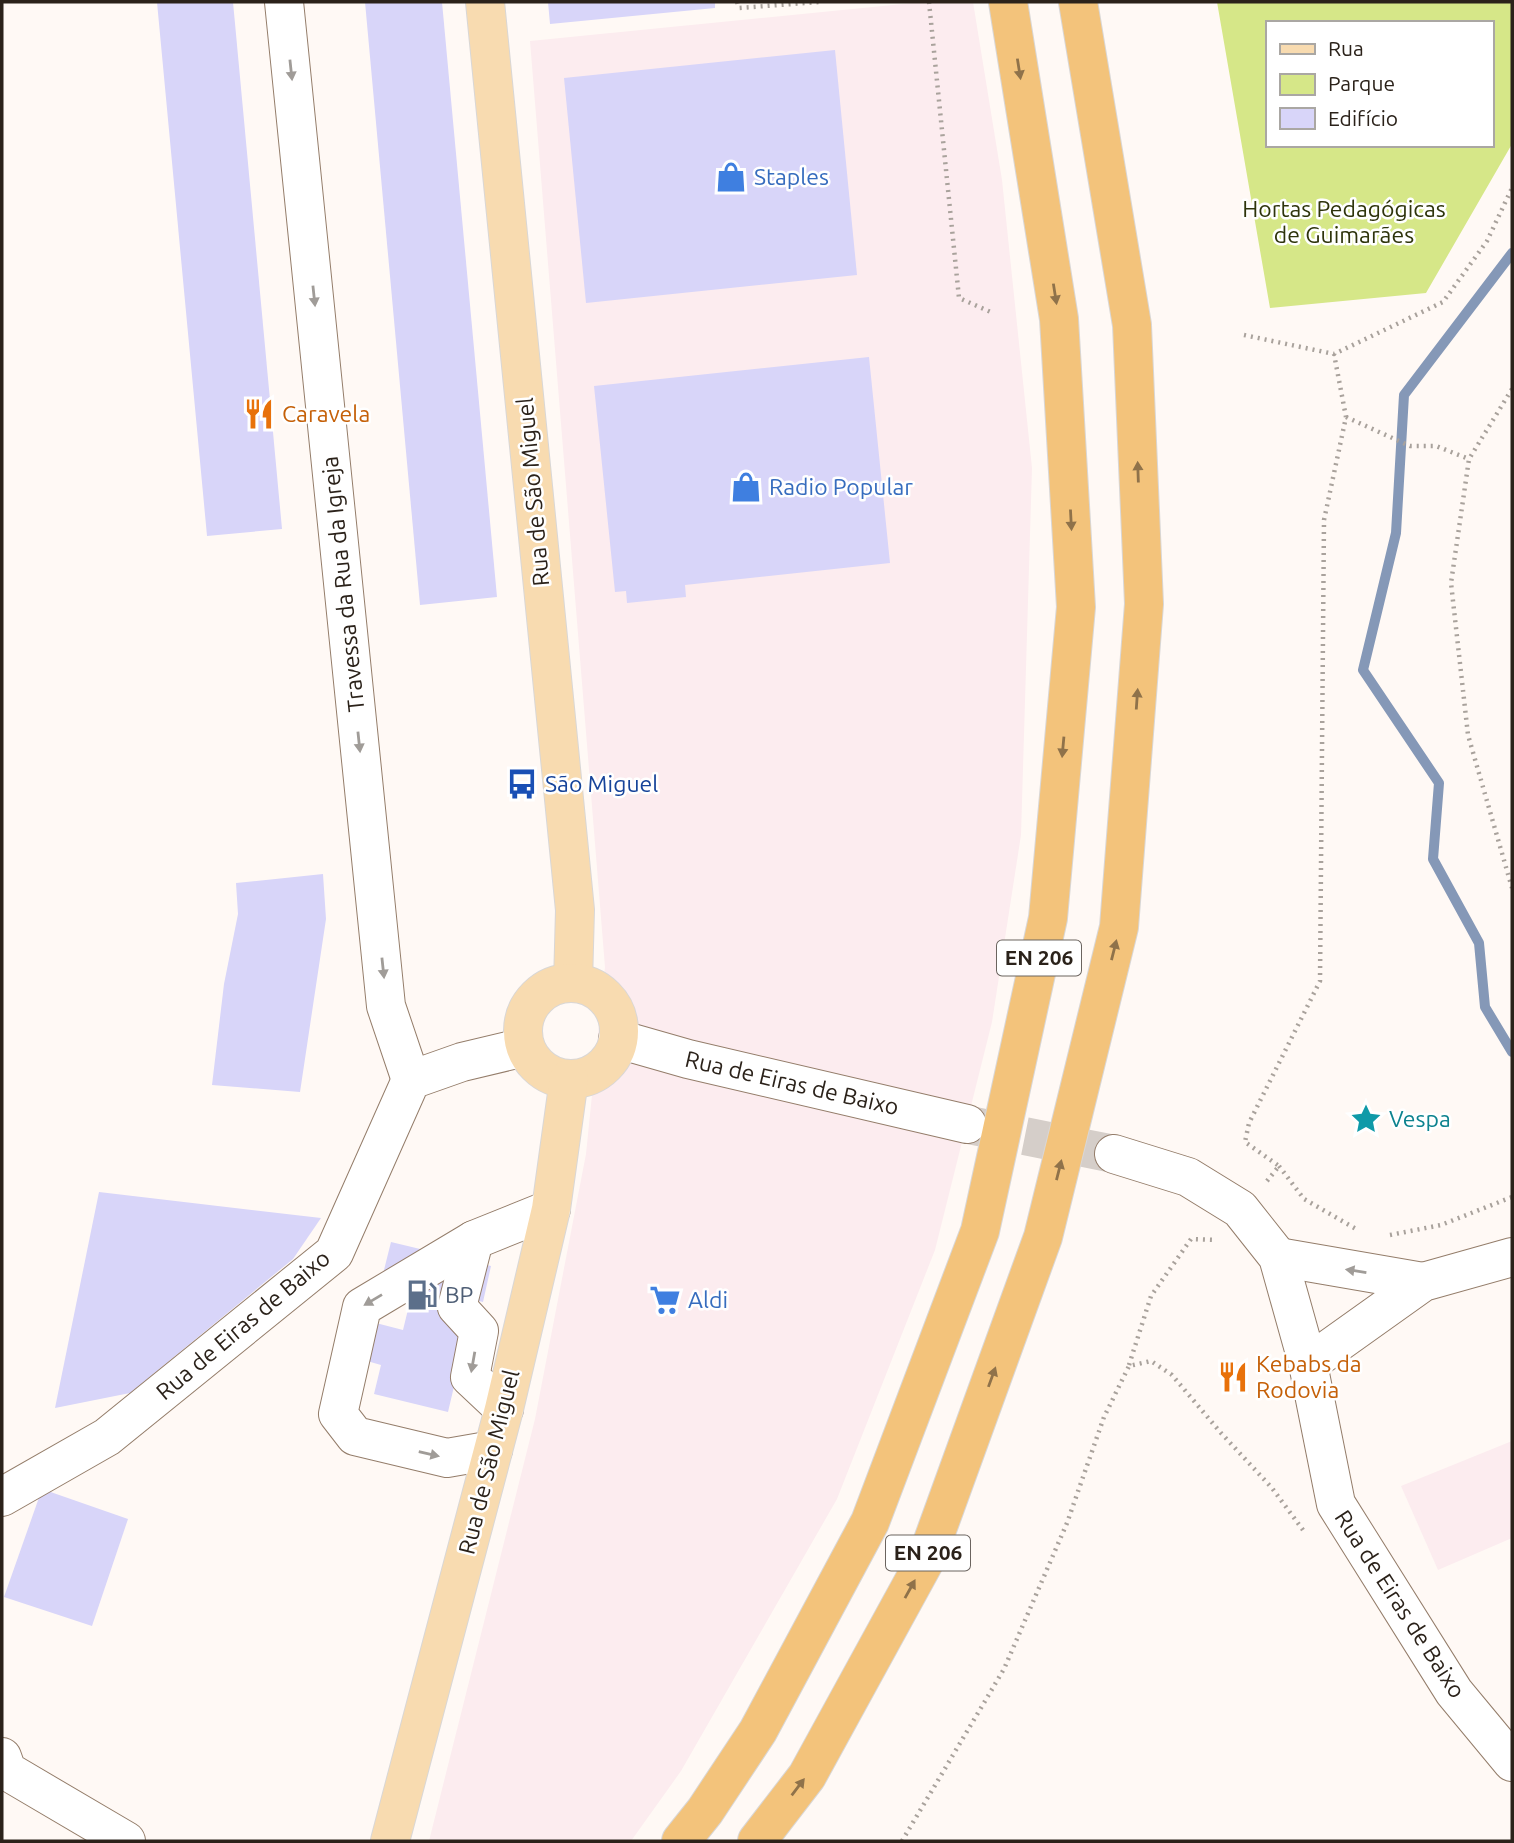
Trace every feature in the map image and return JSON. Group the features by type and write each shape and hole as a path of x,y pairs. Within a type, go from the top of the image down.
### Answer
{"highway":[{"name":"EN 206","path":"681,1841 705,1811 758,1731 870,1522 980,1231 1048,918 1076,607 1059,318 1008,2"},
{"name":"EN 206","path":"757,1841 807,1776 927,1557 1043,1237 1119,927 1144,604 1132,325 1078,2"}],"main road":[{"name":"Rua de São Miguel","path":"485,2 575,910 573,983"},
{"path":"557,985 586,985 598,991 615,1012 618,1039 606,1064 583,1078 555,1076 542,1070 525,1047 522,1031 524,1016 532,1002 543,991 557,985"},
{"name":"Rua de São Miguel","path":"390,1841 504,1409 551,1209 569,1079"}],"street":[{"name":"Travessa da Rua da Igreja","path":"284,2 386,1006 411,1080"},
{"name":"Rua de Eiras de Baixo","path":"618,1039 688,1059 967,1124"},
{"path":"411,1080 462,1062 525,1047"},
{"name":"Rua de Eiras de Baixo","path":"2,1497 107,1437 334,1253 411,1080"},
{"name":"Rua de Eiras de Baixo","path":"1114,1154 1188,1177 1240,1209 1278,1257 1308,1364 1335,1504 1454,1692 1512,1762"},
{"path":"493,1450 447,1458 355,1436 338,1414 362,1307 474,1240 551,1209"},
{"path":"474,1240 457,1307 479,1331 470,1377 504,1409"},
{"path":"1278,1257 1423,1282"},
{"path":"1308,1364 1423,1282 1512,1257"},
{"path":"2,1757 7,1771 126,1841"}],"path":[{"path":"737,2 739,8 819,2"},
{"path":"929,2 959,298 993,313"},
{"path":"1244,335 1334,354 1443,302 1487,241 1512,188"},
{"path":"1334,354 1346,417 1324,520 1320,981 1249,1123 1245,1142 1279,1166 1304,1199 1362,1232"},
{"path":"1512,389 1469,459 1451,583 1468,735 1512,887"},
{"path":"1346,417 1410,446 1436,446 1469,459"},
{"path":"1266,1183 1279,1166"},
{"path":"1387,1236 1441,1225 1512,1197"},
{"path":"902,1841 1004,1669 1067,1523 1104,1416 1129,1366 1151,1296 1191,1239 1220,1241"},
{"path":"1129,1366 1150,1361 1172,1375 1272,1488 1309,1538"}],"shaded area":[{"path":"923,2 973,2 1002,180 1032,468 1021,835 992,1022 935,1250 837,1499 681,1771 631,1841 429,1841 535,1419 586,1154 605,967 530,41"},
{"path":"1512,1441 1512,1538 1438,1570 1401,1486"}],"green space":[{"name":"Hortas Pedagógicas de Guimarães","path":"1217,2 1512,2 1512,144 1426,293 1270,308"}],"building":[{"path":"157,2 233,2 282,529 207,536"},
{"path":"365,2 442,2 497,597 420,605"},
{"path":"548,2 715,2 715,8 550,24"},
{"path":"835,50 857,275 586,303 564,78"},
{"path":"869,357 890,563 685,585 686,597 627,603 626,591 615,592 594,386"},
{"path":"323,874 326,919 300,1092 212,1085 224,984 238,914 236,883"},
{"path":"99,1192 321,1218 293,1259 130,1393 55,1408"},
{"path":"391,1242 491,1266 483,1302 471,1299 464,1344 448,1412 374,1394 381,1365 367,1361 376,1323 403,1330 414,1285 382,1278"},
{"path":"42,1489 128,1519 92,1626 4,1597"}],"waterway":[{"path":"1512,253 1404,395 1396,533 1363,670 1439,783 1433,859 1479,943 1485,1007 1512,1052"}],"tunnel":[{"path":"969,1125 1114,1154"}],"place":[{"name":"Staples","path":"731,177"},
{"name":"Caravela","path":"259,414"},
{"name":"Radio Popular","path":"746,487"},
{"name":"São Miguel","path":"522,784"},
{"name":"Vespa","path":"1366,1119"},
{"name":"BP","path":"422,1295"},
{"name":"Aldi","path":"665,1300"},
{"name":"Kebabs da Rodovia","path":"1233,1377"}]}
